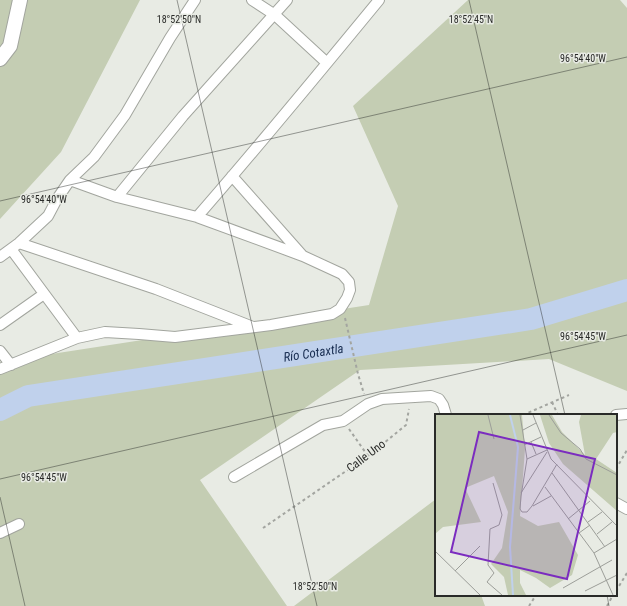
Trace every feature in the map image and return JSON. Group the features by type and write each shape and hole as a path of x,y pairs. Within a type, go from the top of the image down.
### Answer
{"street":[{"path":"0,59 10,46 20,0"},
{"path":"0,257 15,246 48,216 70,180 94,157 125,115 170,38 195,0"},
{"path":"252,0 275,15 327,63"},
{"path":"117,197 183,116 287,0"},
{"path":"197,217 379,0"},
{"path":"232,176 304,256"},
{"path":"0,369 77,338 104,332 175,337 254,328 332,314 340,309 350,290 349,282 342,274 304,256 197,217 117,197 70,180"},
{"path":"15,246 44,294 77,338"},
{"path":"15,246 156,289 254,328"},
{"path":"0,325 44,294"},
{"path":"0,351 11,365"},
{"path":"234,477 323,425 343,421 368,404 382,398 431,396 438,399 443,405 446,414"},
{"path":"617,415 627,414"},
{"path":"617,504 627,509"},
{"path":"0,533 19,524"}],"path":[{"path":"345,317 358,374 368,404"},
{"path":"525,414 568,395"},
{"name":"Calle Uno","path":"263,528 368,456 406,425 411,397"},
{"path":"552,402 558,414"},
{"path":"343,421 368,456"},
{"path":"617,467 627,450"},
{"path":"617,589 627,573"},
{"path":"529,606 535,596"},
{"path":"607,606 612,596"}],"green space":[{"path":"0,0 140,0 61,152 0,219"},
{"path":"468,0 620,0 627,8 627,391 549,359 360,370 200,480 287,606 0,606 0,367 32,357 369,305 398,206 353,106"},
{"path":"435,500 435,596 481,596 485,606 294,606"}],"waterway":[{"name":"Río Cotaxtla","path":"0,410 28,396 531,319 627,290"}]}
